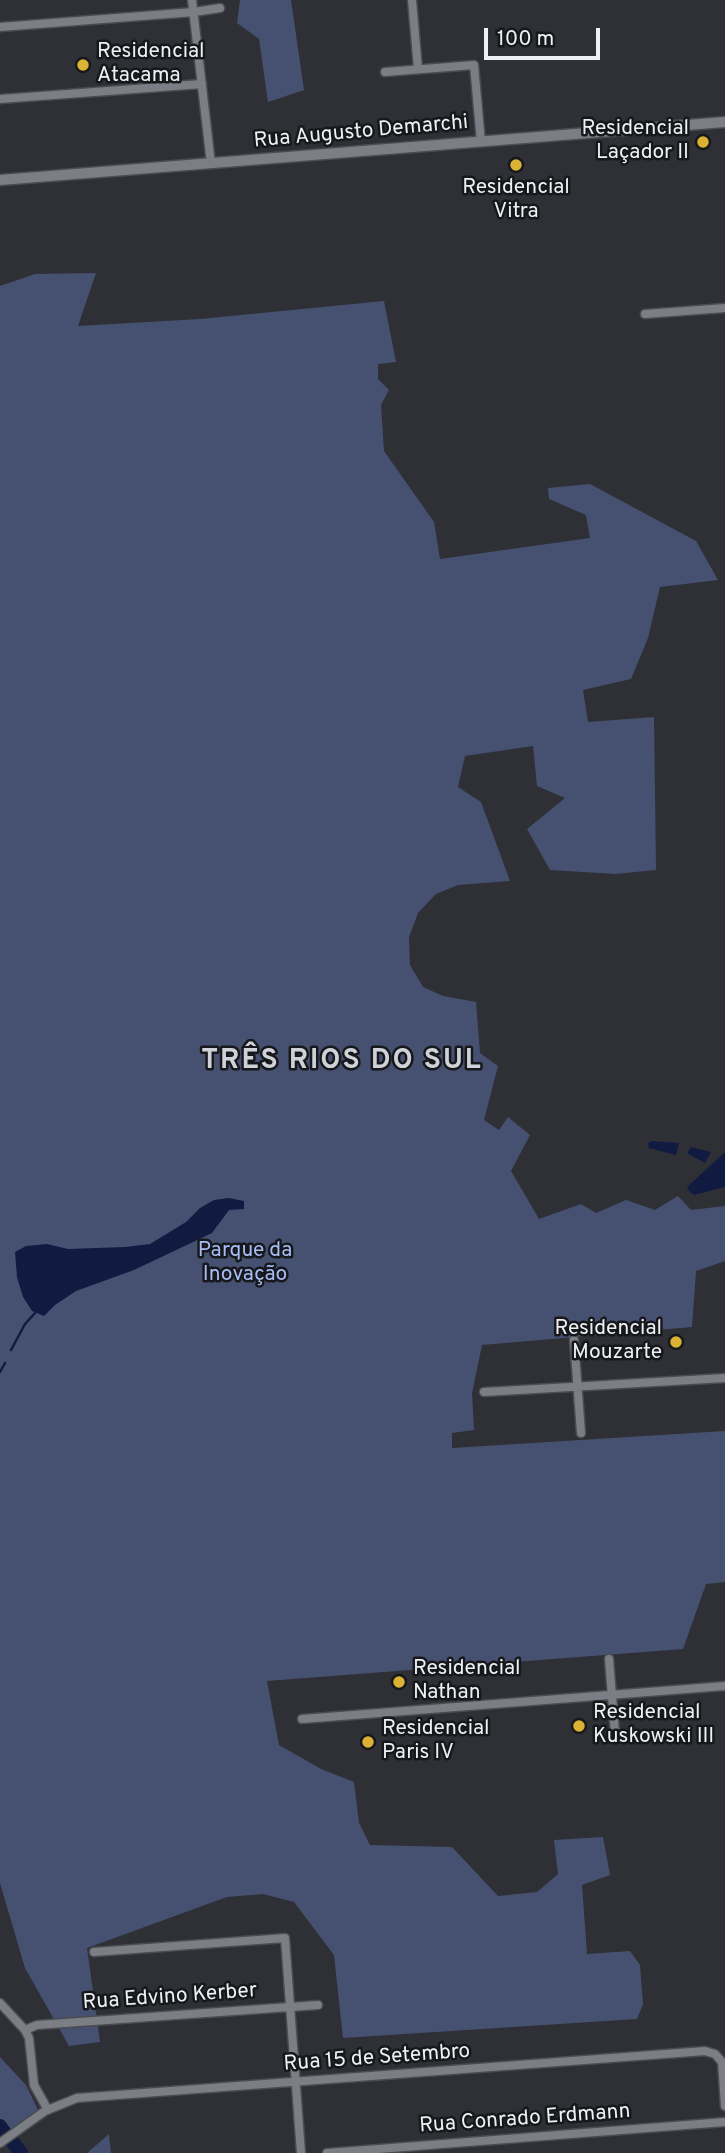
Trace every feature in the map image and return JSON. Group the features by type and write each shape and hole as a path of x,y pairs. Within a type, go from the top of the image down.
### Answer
{"street":[{"path":"192,0 211,164"},
{"path":"412,0 418,69"},
{"path":"0,27 220,8"},
{"path":"385,72 474,65 481,142"},
{"path":"0,99 202,84"},
{"name":"Rua Augusto Demarchi","path":"0,180 725,122"},
{"path":"645,314 725,308"},
{"path":"574,1340 581,1433"},
{"path":"484,1392 725,1378"},
{"path":"609,1659 615,1733"},
{"path":"302,1719 725,1685"},
{"path":"94,1952 285,1938 301,2153"},
{"path":"0,2003 29,2038 34,2085 48,2110"},
{"name":"Rua Edvino Kerber","path":"25,2030 37,2025 318,2005"},
{"name":"Rua 15 de Setembro","path":"0,2143 48,2110 77,2098 705,2051 715,2054 722,2062 725,2106"},
{"name":"Rua Conrado Erdmann","path":"327,2153 725,2122"}],"green space":[{"path":"240,0 291,0 304,90 268,102 259,39 237,23"},
{"name":"Parque da Inovação","path":"96,273 78,326 200,319 384,301 396,362 378,364 378,379 389,390 381,405 384,451 434,522 440,559 590,538 586,515 549,499 548,488 590,484 696,541 718,580 660,587 648,638 631,679 583,690 588,722 654,717 656,870 615,874 550,870 527,829 565,798 537,786 533,746 465,756 458,787 481,802 510,881 458,885 436,894 418,913 409,937 410,965 423,987 443,996 476,1002 480,1053 498,1066 484,1120 499,1130 508,1117 530,1135 511,1171 539,1219 581,1204 596,1213 626,1200 655,1210 678,1196 691,1210 725,1206 725,1261 696,1271 692,1327 482,1345 472,1393 474,1430 452,1433 452,1448 725,1431 725,1582 706,1584 683,1649 267,1681 279,1745 321,1769 354,1782 359,1823 370,1845 452,1847 498,1896 537,1892 558,1874 554,1840 603,1837 610,1875 582,1885 587,1954 630,1951 640,1965 643,2004 637,2019 343,2038 334,1955 294,1902 263,1894 227,1897 87,1948 100,2042 69,2046 25,1968 0,1883 0,286 35,274"},
{"path":"0,2057 26,2085 39,2112 0,2136"},
{"path":"109,2134 111,2153 87,2153"}],"shaded area":[{"path":"648,1143 679,1143 676,1155 649,1148"},
{"path":"691,1147 711,1152 705,1163 687,1153"},
{"path":"725,1152 725,1187 694,1195 690,1192 687,1187"},
{"path":"229,1198 244,1201 244,1209 229,1210 212,1233 134,1270 76,1291 44,1316 32,1311 23,1297 17,1277 15,1252 26,1246 47,1244 68,1249 150,1244 186,1222 200,1208 214,1200"}],"waterway":[{"path":"11,1350 25,1324 35,1313"},
{"path":"0,1372 5,1363"},
{"path":"0,2126 5,2133"},
{"path":"12,2141 21,2153"}],"place":[{"name":"Residencial Atacama","path":"83,65"},
{"name":"Residencial Laçador II","path":"703,142"},
{"name":"Residencial Vitra","path":"516,165"},
{"name":"Residencial Mouzarte","path":"676,1342"},
{"name":"Residencial Nathan","path":"399,1682"},
{"name":"Residencial Kuskowski III","path":"579,1726"},
{"name":"Residencial Paris IV","path":"368,1742"}],"district":[{"name":"TRÊS RIOS DO SUL","path":"342,1062"}]}
